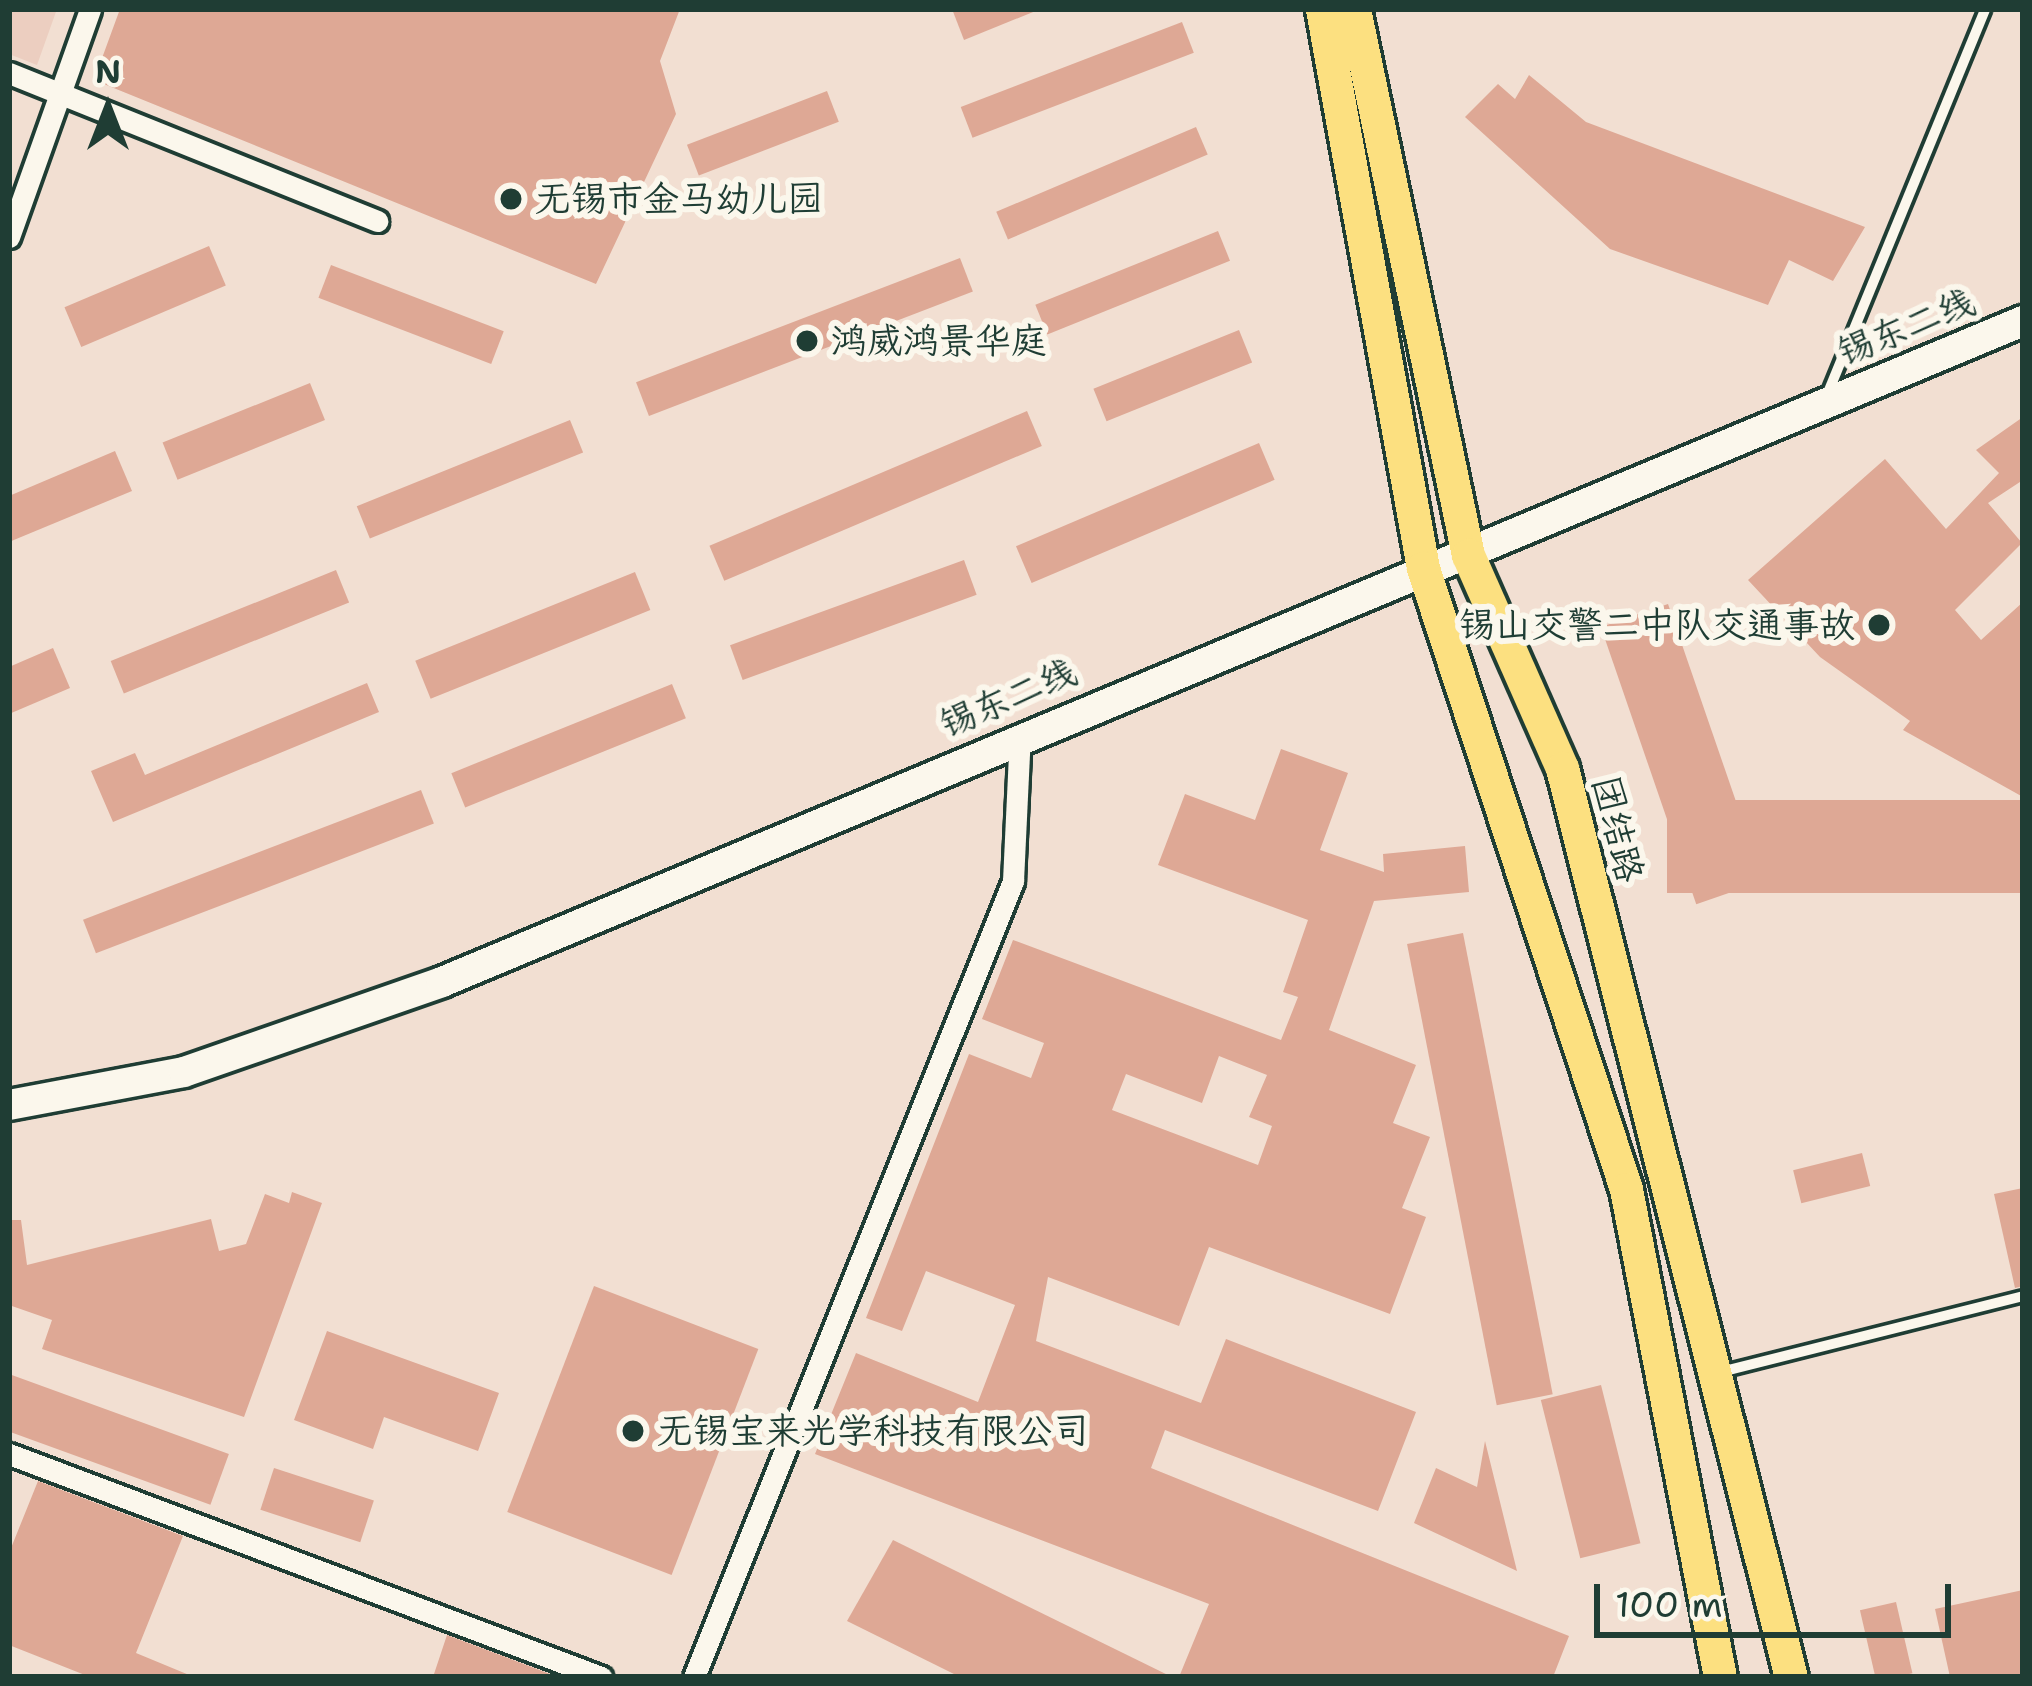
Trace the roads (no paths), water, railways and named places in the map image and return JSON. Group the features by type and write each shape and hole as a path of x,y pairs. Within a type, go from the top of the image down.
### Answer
{"main road":[{"path":"1322,9 1424,568 1626,1189 1720,1677"},
{"name":"团结路","path":"1354,9 1468,555 1562,767 1791,1677"},
{"name":"锡东二线","path":"9,1106 184,1072 442,982 1020,735 1424,568 1468,555 2023,321"}],"street":[{"path":"9,237 90,9"},
{"path":"9,73 377,221"},
{"path":"694,1677 1013,881 1020,735"},
{"path":"9,1454 601,1677"}],"lane":[{"path":"1824,404 1985,9"},
{"path":"1718,1373 2023,1296"}],"place":[{"name":"无锡市金马幼儿园","path":"511,199"},
{"name":"鸿威鸿景华庭","path":"807,341"},
{"name":"锡山交警二中队交通事故","path":"1879,625"},
{"name":"无锡宝来光学科技有限公司","path":"633,1431"}]}
